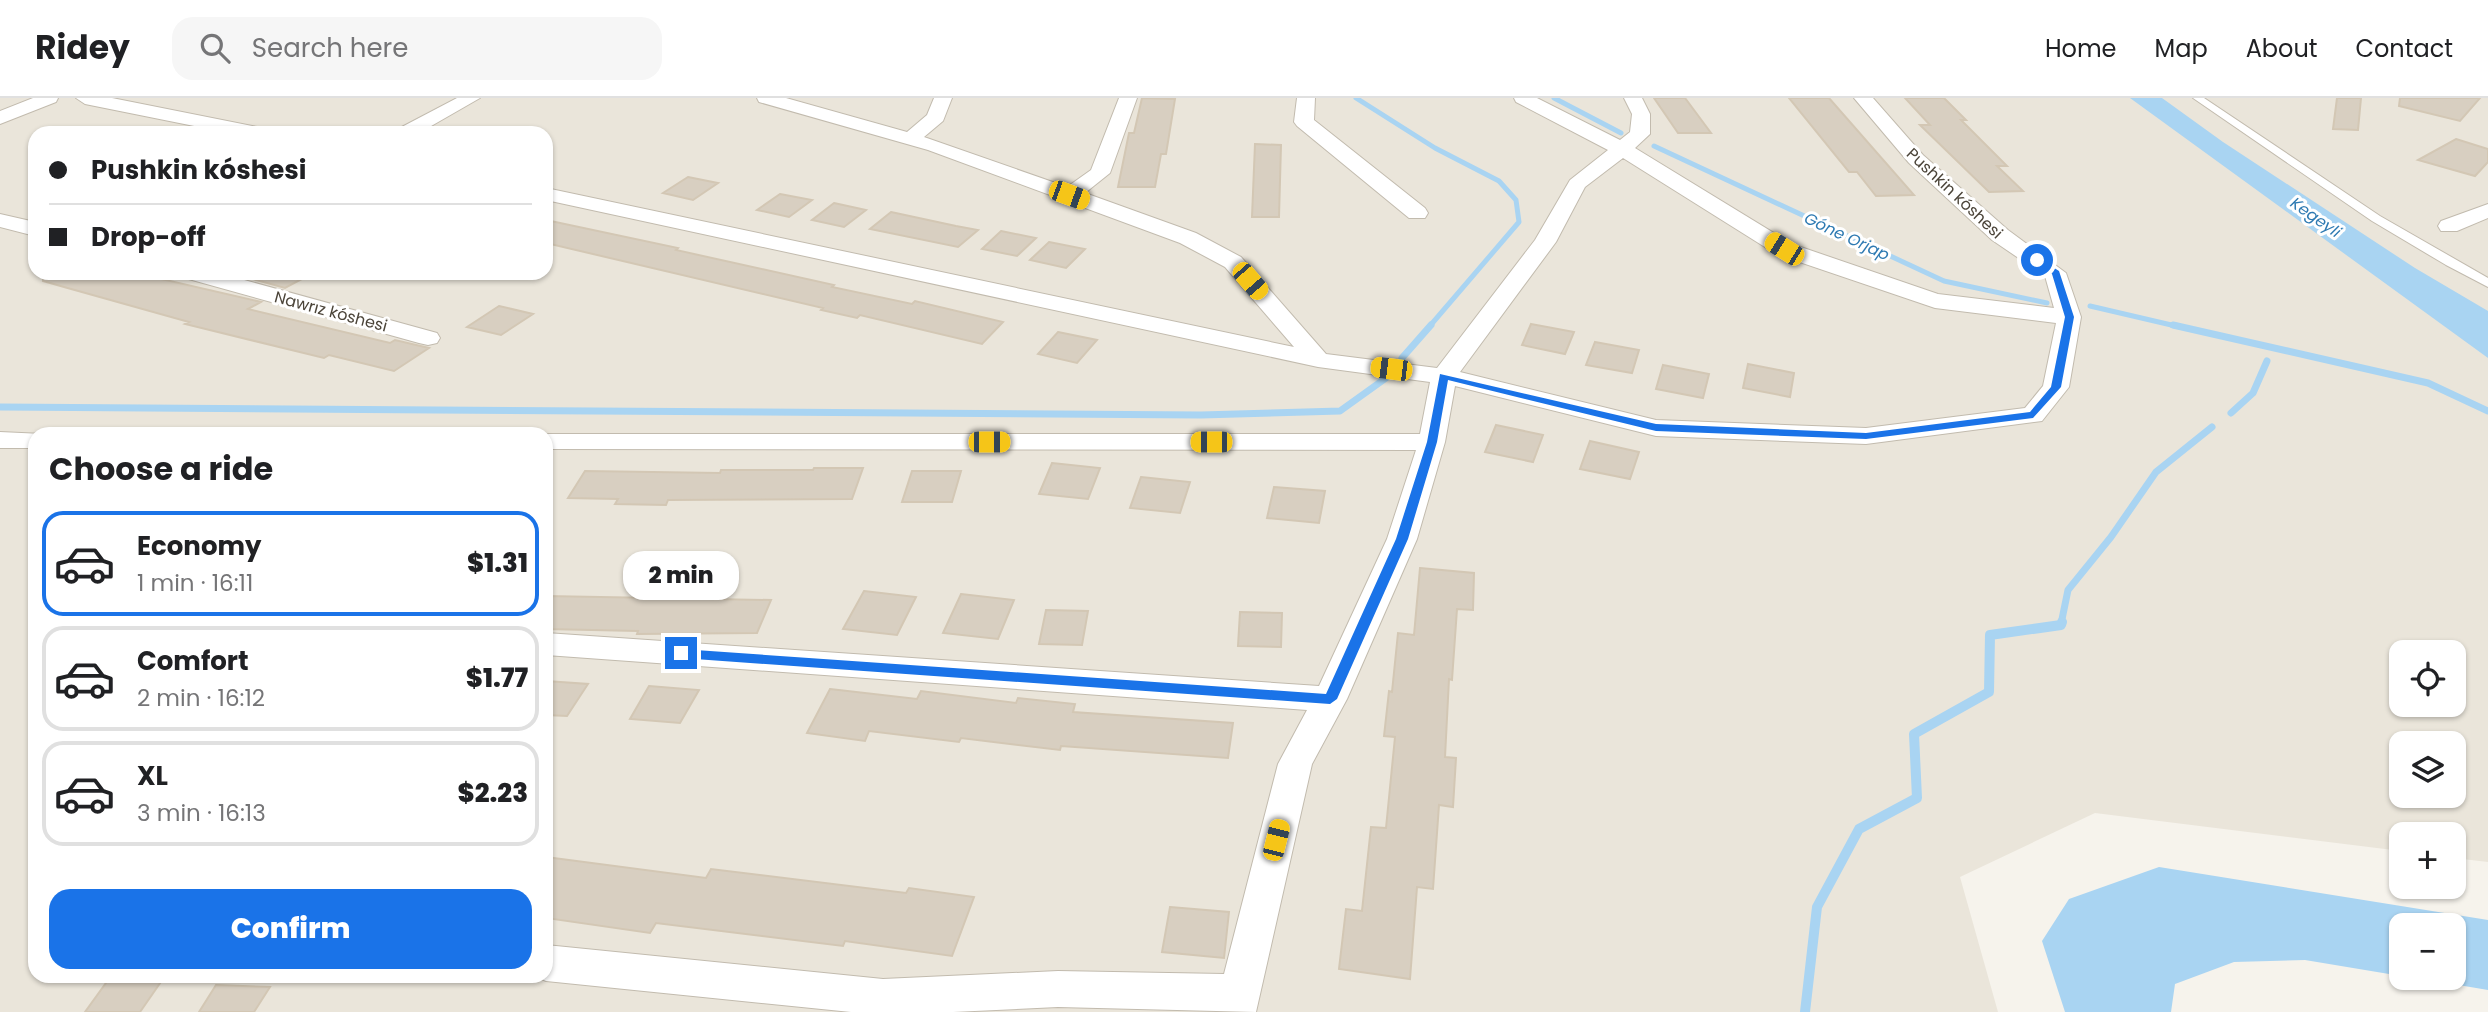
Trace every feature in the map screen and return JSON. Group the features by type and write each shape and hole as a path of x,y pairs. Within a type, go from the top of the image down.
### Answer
{"street":[{"path":"0,118 49,98"},
{"path":"85,98 223,126"},
{"path":"418,126 471,98"},
{"path":"766,98 909,141 935,146 1188,238 1233,262 1318,360"},
{"path":"909,141 936,117 943,98"},
{"path":"1069,195 1100,173 1128,98"},
{"path":"1306,98 1304,122 1417,213"},
{"path":"553,196 1318,360 1444,376 1656,428 1866,436 2033,415 2056,387 2070,317 1934,301 1784,249 1623,149 1523,98"},
{"path":"553,964 883,997 1058,989 1237,1002 1295,764 1330,699 1402,539 1432,442 1444,376 1545,242 1577,184 1640,134 1642,114 1633,98"},
{"name":"Pushkin kóshesi","path":"1863,98 1916,159 2000,235 2056,273 2070,317"},
{"path":"2449,226 2488,210"},
{"path":"0,220 28,227"},
{"name":"Nawrız kóshesi","path":"218,280 428,338"},
{"path":"0,440 28,440"},
{"path":"553,442 1432,442"},
{"path":"553,644 1330,699"}],"lane":[{"path":"2198,98 2353,205 2427,252 2488,283"}],"shaded area":[{"path":"0,98 2488,98 2488,862 2466,859 2466,822 2389,822 2389,850 2095,813 1960,877 1998,1012 0,1012"}],"water":[{"name":"Kegeyli","path":"2130,98 2162,98 2223,142 2415,268 2488,311 2488,358"},
{"path":"2159,867 2445,913 2389,913 2389,974 2305,960 2234,962 2175,984 2171,1012 2065,1012 2042,941 2069,899"},
{"path":"2466,916 2488,920 2488,990 2466,986"}],"building":[{"path":"1142,98 1175,99 1166,154 1161,154 1155,187 1118,187 1129,133 1134,133"},
{"path":"1654,98 1685,98 1711,133 1678,133"},
{"path":"1789,98 1829,98 1914,195 1876,196 1857,172 1849,172"},
{"path":"1905,98 1944,98 1966,120 1961,120 2007,166 1997,166 2023,191 1989,192 1920,125 1930,125"},
{"path":"2337,98 2361,98 2358,130 2333,129"},
{"path":"2400,98 2480,98 2460,121 2399,106"},
{"path":"2456,139 2488,149 2488,162 2475,176 2418,160"},
{"path":"1255,144 1281,145 1279,217 1252,217"},
{"path":"688,177 718,183 693,200 663,193"},
{"path":"780,194 812,200 789,217 757,210"},
{"path":"834,203 866,210 844,227 812,220"},
{"path":"891,212 978,230 958,247 870,229"},
{"path":"553,221 834,285 832,287 912,304 915,301 1003,322 982,344 860,315 857,318 821,310 823,308 553,245"},
{"path":"1001,231 1036,238 1017,256 982,249"},
{"path":"1049,242 1085,249 1066,268 1030,260"},
{"path":"166,280 261,302 248,309 390,343 395,340 429,348 394,371 329,355 324,358 185,324 189,322 43,281"},
{"path":"256,280 300,280 285,288"},
{"path":"499,306 533,314 501,335 467,327"},
{"path":"1531,324 1574,332 1565,354 1522,345"},
{"path":"1058,332 1097,340 1077,363 1038,354"},
{"path":"1595,342 1639,350 1632,373 1586,365"},
{"path":"1748,364 1794,373 1790,397 1743,388"},
{"path":"1663,365 1709,374 1703,398 1656,389"},
{"path":"1496,425 1543,435 1533,462 1485,452"},
{"path":"1590,441 1639,452 1630,479 1580,469"},
{"path":"1052,463 1100,468 1088,499 1039,494"},
{"path":"863,468 852,499 668,500 666,505 615,504 618,499 568,498 585,471 720,473 721,470"},
{"path":"912,471 961,471 952,502 902,502"},
{"path":"1141,477 1190,482 1180,513 1130,508"},
{"path":"1274,487 1325,491 1319,523 1267,518"},
{"path":"1420,568 1474,573 1473,610 1457,609 1452,680 1449,679 1445,757 1456,758 1453,807 1439,805 1433,889 1417,887 1410,979 1339,969 1346,909 1362,911 1371,827 1386,828 1395,737 1384,736 1389,691 1392,692 1398,633 1414,635"},
{"path":"864,591 916,597 897,635 843,629"},
{"path":"961,594 1014,600 998,639 943,633"},
{"path":"656,595 771,600 757,633 637,634 638,631 553,629 553,596 655,598"},
{"path":"1046,610 1088,611 1082,645 1039,644"},
{"path":"1240,612 1282,613 1281,647 1238,646"},
{"path":"553,682 588,684 567,716 553,715"},
{"path":"649,686 699,690 680,723 630,719"},
{"path":"830,689 917,699 921,691 1016,703 1018,698 1075,704 1073,712 1233,723 1228,758 1061,746 1060,750 961,738 959,742 869,731 865,741 807,733"},
{"path":"553,858 706,878 711,869 906,893 909,888 974,897 952,956 845,941 843,946 656,923 650,933 553,919"},
{"path":"1170,907 1229,912 1224,958 1162,952"},
{"path":"106,983 160,983 140,1012 85,1012"},
{"path":"216,985 270,987 254,1012 199,1012"}],"waterway":[{"path":"1356,98 1435,148 1499,181 1516,200 1519,222 1429,327"},
{"name":"Góne Orjap","path":"1554,98 1621,133"},
{"name":"Góne Orjap","path":"1654,146 1944,281 2047,303"},
{"name":"Góne Orjap","path":"2090,306 2180,327"},
{"path":"1402,358 1431,325"},
{"name":"Góne Orjap","path":"2173,325 2428,383 2488,411"},
{"path":"2231,413 2253,393 2267,361"},
{"path":"0,407 1201,415 1340,411 1386,378"},
{"path":"2061,624 2068,590 2111,537 2156,472 2212,427"},
{"path":"1805,1012 1817,907 1859,829 1917,798 1914,734 1989,692 1990,635 2061,625 2062,622"}],"route":[{"path":"681,653 1330,699 1402,539 1432,442 1444,376 1656,428 1866,436 2033,415 2056,387 2070,317 2056,273 2037,260"}]}
